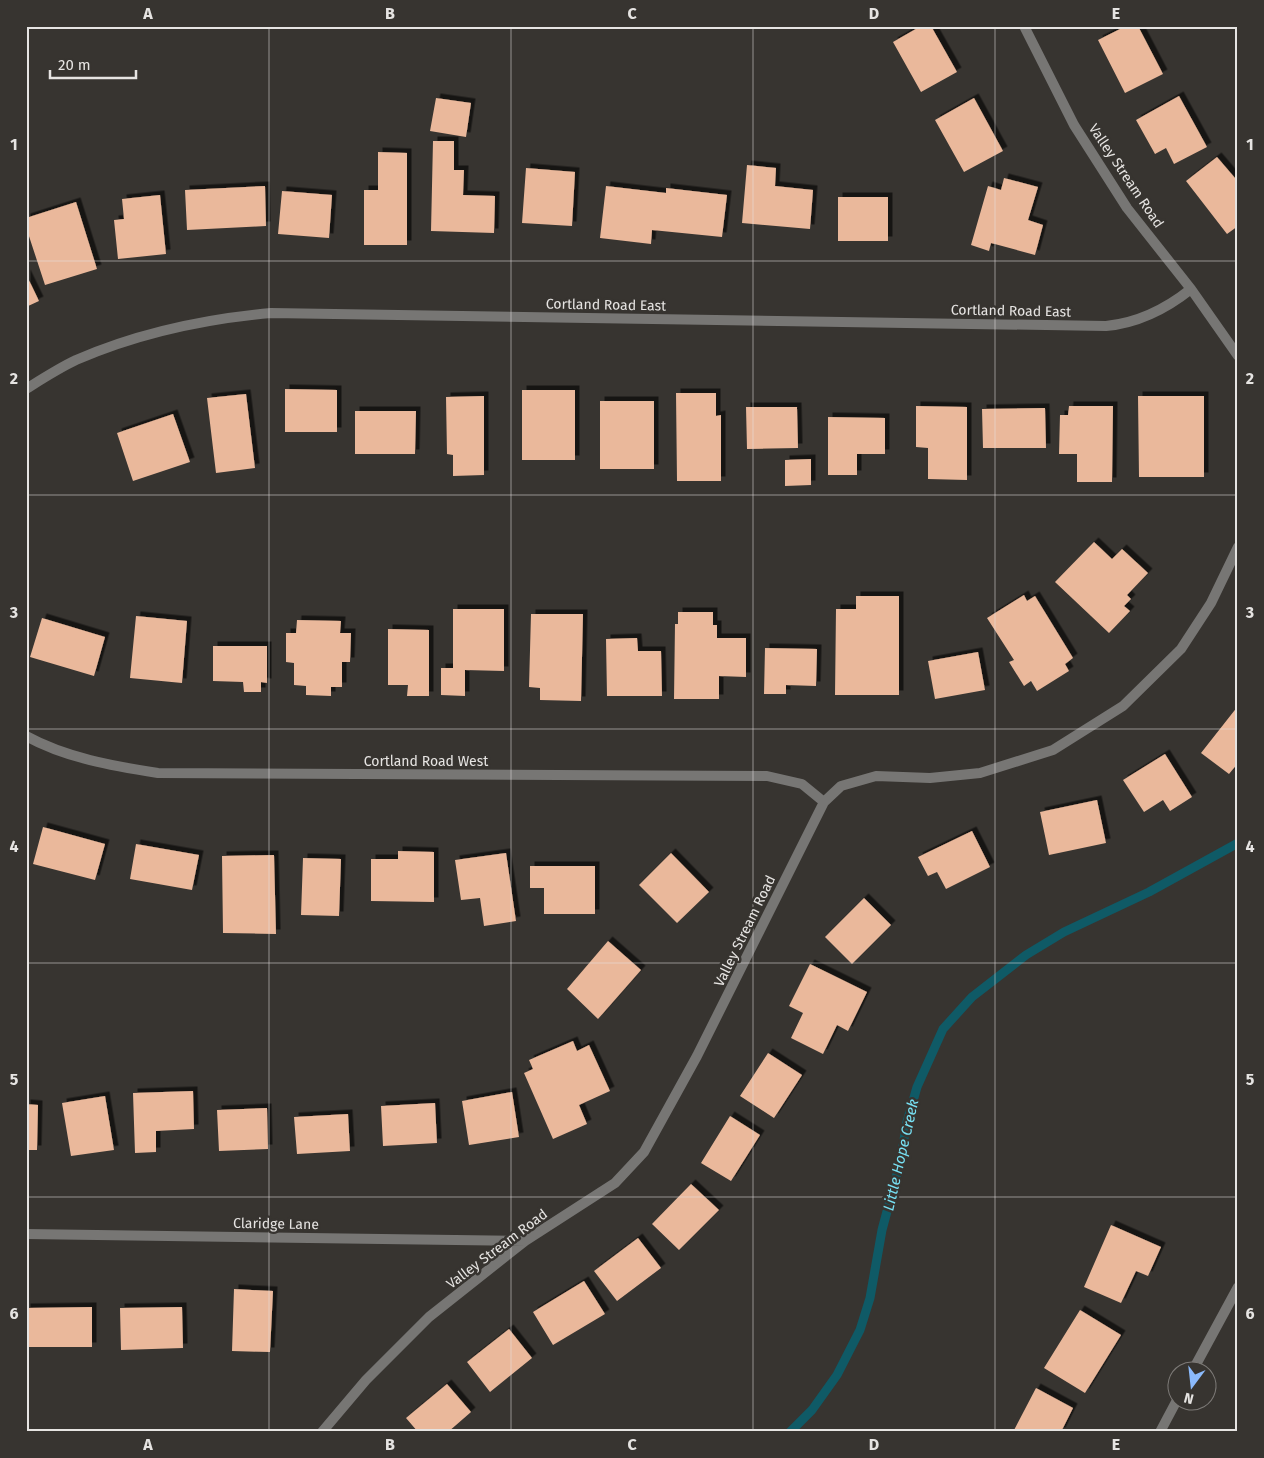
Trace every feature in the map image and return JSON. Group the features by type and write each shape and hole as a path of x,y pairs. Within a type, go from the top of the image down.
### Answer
{"street":[{"name":"Valley Stream Road","path":"1024,26 1079,133 1127,208 1191,289 1238,356"},
{"name":"Cortland Road East","path":"26,389 74,361 139,336 241,316 271,313 1106,326 1138,320 1175,302 1191,289"},
{"name":"Valley Stream Road","path":"322,1432 366,1380 429,1317 526,1241 615,1183 644,1152 697,1056 824,802 841,786 876,776 930,778 980,773 1053,750 1123,706 1180,648 1211,603 1238,547"},
{"name":"Cortland Road West","path":"26,736 83,759 110,766 158,773 767,776 802,784 824,802"},
{"name":"Claridge Lane","path":"26,1234 526,1241"},
{"path":"1198,1360 1238,1287"},
{"path":"1160,1432 1172,1410"}],"building":[{"path":"921,26 931,26 957,72 921,92 893,42"},
{"path":"1126,26 1138,26 1163,74 1125,93 1098,40"},
{"path":"1179,96 1207,147 1174,164 1166,148 1155,154 1136,120"},
{"path":"436,98 471,103 466,137 430,131"},
{"path":"974,98 1003,151 964,172 935,120"},
{"path":"433,141 454,141 454,170 464,170 463,195 495,196 494,233 431,231"},
{"path":"378,152 407,153 407,245 364,245 364,190 378,190"},
{"path":"1217,157 1235,178 1238,176 1238,226 1227,234 1186,181"},
{"path":"747,165 776,168 775,186 813,190 810,229 742,223"},
{"path":"526,168 575,172 572,226 522,223"},
{"path":"1004,178 1038,187 1028,220 1043,225 1035,255 991,243 989,251 971,245 988,186 1001,190"},
{"path":"265,186 266,226 187,230 185,190"},
{"path":"606,186 666,193 666,188 727,195 722,237 652,230 651,244 600,238"},
{"path":"282,191 332,195 329,238 278,234"},
{"path":"160,195 166,254 118,259 114,220 124,219 122,199"},
{"path":"838,197 888,197 888,241 838,241"},
{"path":"76,202 97,269 45,285 26,227 26,218"},
{"path":"26,274 39,301 26,307"},
{"path":"285,389 337,390 337,432 285,432"},
{"path":"522,390 575,390 575,460 522,460"},
{"path":"676,393 716,393 716,416 721,415 721,481 677,481"},
{"path":"246,394 255,468 216,473 207,398"},
{"path":"484,396 484,475 453,476 453,455 447,454 446,397"},
{"path":"1138,396 1204,396 1204,477 1139,477"},
{"path":"600,401 654,401 654,469 600,469"},
{"path":"916,406 967,407 967,480 928,479 928,448 916,447"},
{"path":"1069,406 1113,406 1112,482 1077,482 1077,454 1059,454 1060,415 1068,415"},
{"path":"746,407 797,407 798,448 747,449"},
{"path":"1045,408 1046,448 983,448 982,409"},
{"path":"355,411 416,411 415,454 355,454"},
{"path":"173,414 190,462 133,481 117,433"},
{"path":"828,417 885,418 885,454 857,454 857,475 828,475"},
{"path":"811,459 811,485 785,486 785,460"},
{"path":"1094,542 1112,559 1122,549 1148,573 1127,595 1131,599 1124,606 1130,611 1109,633 1055,582"},
{"path":"1024,595 1027,601 1035,596 1073,658 1065,664 1069,671 1037,691 1031,681 1024,686 1009,662 1014,660 987,618"},
{"path":"856,596 899,596 899,695 835,695 836,609 856,609"},
{"path":"453,609 504,609 504,671 465,670 465,696 441,695 441,668 453,668"},
{"path":"678,612 713,612 713,625 717,625 717,638 746,638 746,677 719,676 719,699 674,699 675,624 678,624"},
{"path":"531,614 583,614 581,701 540,700 540,688 529,687"},
{"path":"136,616 187,621 182,683 130,678"},
{"path":"42,618 105,637 94,676 30,657"},
{"path":"297,620 341,621 340,633 351,633 350,662 342,662 342,687 331,687 331,696 306,695 306,686 294,685 294,663 286,662 286,633 296,633"},
{"path":"388,629 429,630 429,696 407,696 408,685 388,685"},
{"path":"637,638 638,651 661,651 662,696 607,696 606,639"},
{"path":"213,646 267,646 267,683 261,682 261,692 244,692 243,682 213,681"},
{"path":"765,648 817,649 816,686 786,685 786,694 764,694"},
{"path":"978,652 985,690 935,699 928,661"},
{"path":"1238,706 1238,763 1229,774 1201,753"},
{"path":"1165,754 1192,797 1170,811 1163,800 1144,812 1123,780"},
{"path":"1097,800 1106,843 1049,855 1040,812"},
{"path":"43,827 105,844 95,880 33,864"},
{"path":"972,831 990,867 946,889 937,872 928,876 918,857"},
{"path":"136,844 199,855 192,890 130,879"},
{"path":"398,851 434,852 434,902 371,901 371,859 398,859"},
{"path":"506,853 516,921 484,926 480,898 461,900 455,860"},
{"path":"671,853 709,892 677,923 639,885"},
{"path":"274,855 276,934 223,933 222,856"},
{"path":"303,858 341,859 339,916 301,915"},
{"path":"530,866 595,866 595,914 544,914 544,888 530,888"},
{"path":"864,898 891,925 852,964 825,937"},
{"path":"608,941 641,970 598,1019 567,989"},
{"path":"810,964 867,992 848,1031 837,1025 823,1054 791,1038 803,1013 789,1006"},
{"path":"573,1041 577,1051 589,1045 610,1091 579,1105 587,1124 553,1139 524,1073 533,1069 529,1060"},
{"path":"768,1053 802,1075 774,1118 740,1096"},
{"path":"193,1091 194,1129 156,1131 156,1152 135,1153 133,1093"},
{"path":"512,1092 519,1137 469,1145 462,1101"},
{"path":"105,1096 114,1150 71,1156 62,1103"},
{"path":"435,1103 437,1143 383,1146 381,1106"},
{"path":"26,1104 38,1105 37,1150 26,1150"},
{"path":"267,1108 268,1149 219,1151 217,1110"},
{"path":"348,1114 350,1151 297,1154 294,1117"},
{"path":"730,1116 760,1135 731,1181 701,1163"},
{"path":"691,1184 719,1210 679,1250 652,1224"},
{"path":"1111,1225 1161,1247 1148,1276 1136,1271 1121,1303 1084,1287"},
{"path":"638,1238 661,1268 617,1301 594,1271"},
{"path":"584,1281 605,1314 553,1345 533,1312"},
{"path":"234,1289 273,1291 270,1352 232,1351"},
{"path":"92,1307 92,1347 26,1347 26,1308"},
{"path":"182,1307 183,1348 121,1350 120,1308"},
{"path":"1080,1310 1121,1335 1085,1393 1044,1368"},
{"path":"509,1329 532,1358 490,1392 467,1362"},
{"path":"447,1384 471,1412 448,1432 418,1432 406,1418"},
{"path":"1036,1388 1073,1408 1061,1432 1013,1432"}],"waterway":[{"name":"Little Hope Creek","path":"790,1432 812,1410 837,1375 860,1330 870,1298 882,1230 900,1163 907,1122 917,1087 943,1029 972,997 1026,955 1064,932 1149,892 1238,843"}]}
